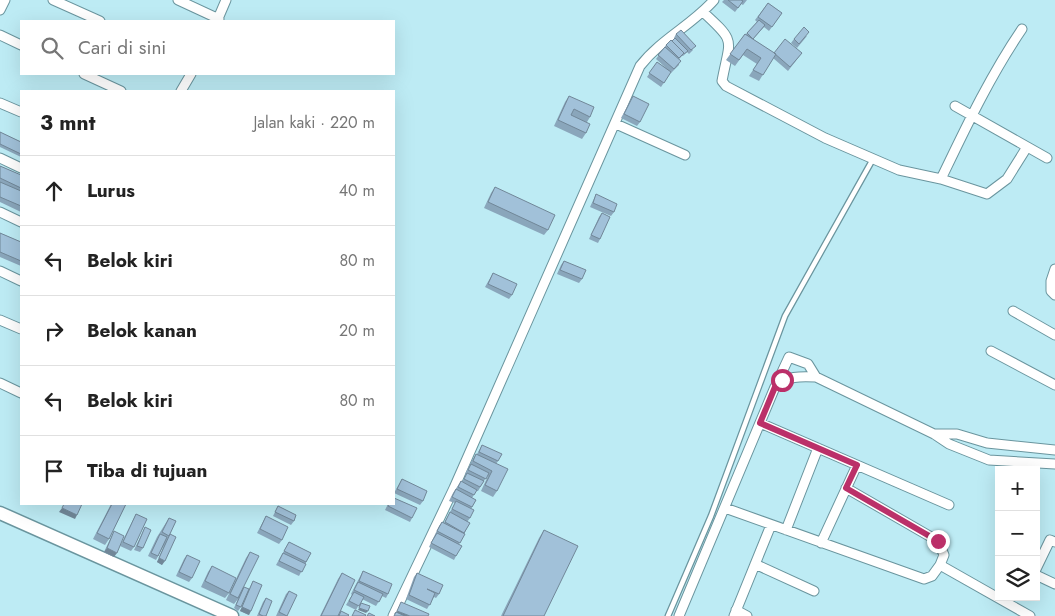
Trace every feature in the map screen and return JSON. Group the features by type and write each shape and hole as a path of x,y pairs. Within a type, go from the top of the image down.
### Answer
{"main road":[{"path":"0,514 232,616"}],"street":[{"path":"0,10 5,0"},
{"path":"53,0 98,20"},
{"path":"178,0 218,20 226,0"},
{"path":"393,616 454,488 644,61 658,46 703,12 714,0"},
{"path":"703,12 728,38 730,47 722,81 726,86 825,138 899,170 941,179 987,194 1007,179 1028,147"},
{"path":"941,179 1003,57 1022,29"},
{"path":"0,35 20,45"},
{"path":"86,75 119,90"},
{"path":"182,90 190,75"},
{"path":"0,103 20,112"},
{"path":"956,106 1047,158"},
{"path":"616,124 685,155"},
{"path":"0,158 20,168"},
{"path":"0,212 20,222"},
{"path":"1055,269 1050,281 1051,291 1055,295"},
{"path":"0,271 20,281"},
{"path":"1013,311 1055,335"},
{"path":"0,320 20,329"},
{"path":"991,351 1055,385"},
{"path":"679,616 789,356 808,364 816,378"},
{"path":"775,387 782,380 799,376 816,378 934,434 948,444 988,460 1055,464"},
{"path":"0,383 20,393"},
{"path":"760,423 950,505"},
{"path":"934,434 957,434 987,443 1055,450"},
{"path":"1019,445 1020,461"},
{"path":"786,530 818,448"},
{"path":"821,543 857,465"},
{"path":"725,508 924,579 932,576 944,555 942,546 938,541 846,488"},
{"path":"747,616 735,613 771,525"},
{"path":"1040,561 1050,540 1055,542"},
{"path":"755,564 814,591"},
{"path":"940,565 1030,616"},
{"path":"1040,577 1055,584"}],"lane":[{"path":"668,616 710,516 785,316 873,159"}],"building":[{"path":"728,0 741,0 743,1 738,8"},
{"path":"768,3 782,13 772,27 758,17"},
{"path":"759,20 765,25 753,39 747,33"},
{"path":"804,27 809,32 799,44 794,39"},
{"path":"681,30 696,46 691,50 676,34"},
{"path":"745,34 776,54 763,75 753,70 761,58 747,49 739,60 730,54"},
{"path":"675,38 688,51 683,53 672,41"},
{"path":"785,39 802,53 790,67 774,53"},
{"path":"671,40 684,53 679,58 666,45"},
{"path":"665,47 681,61 674,69 658,55"},
{"path":"657,62 671,72 664,83 649,73"},
{"path":"569,96 594,107 590,117 574,109 571,115 590,124 586,133 558,120"},
{"path":"633,96 649,104 640,122 624,114"},
{"path":"0,132 20,142 20,154 0,144"},
{"path":"0,166 20,175 20,188 0,178"},
{"path":"0,182 20,191 20,206 0,197"},
{"path":"495,187 555,215 548,230 488,202"},
{"path":"596,194 617,204 614,212 593,203"},
{"path":"602,213 610,217 600,239 591,235"},
{"path":"0,233 20,242 20,261 0,252"},
{"path":"564,261 586,270 582,279 560,270"},
{"path":"493,273 517,284 512,295 488,284"},
{"path":"482,445 502,454 498,461 479,452"},
{"path":"476,454 508,469 497,491 485,485 492,471 473,461"},
{"path":"471,464 489,473 486,479 468,470"},
{"path":"467,473 484,481 480,487 464,479"},
{"path":"402,479 427,491 423,501 397,489"},
{"path":"461,481 477,490 474,495 458,487"},
{"path":"456,489 476,500 472,507 452,497"},
{"path":"395,498 417,508 412,518 388,506 395,505"},
{"path":"456,501 474,510 470,518 452,509"},
{"path":"64,505 82,505 77,515 62,508"},
{"path":"111,505 126,505 109,539 97,533"},
{"path":"278,506 296,515 294,521 275,512"},
{"path":"450,512 470,523 464,533 445,522"},
{"path":"136,514 147,519 134,547 123,542"},
{"path":"266,516 288,527 282,540 260,529"},
{"path":"169,518 176,521 169,536 162,532"},
{"path":"442,522 465,534 460,543 437,531"},
{"path":"145,527 151,530 143,548 137,546"},
{"path":"544,530 578,546 544,616 503,616"},
{"path":"114,531 124,536 117,553 107,548"},
{"path":"437,533 462,546 456,556 431,543"},
{"path":"160,534 167,537 158,556 151,553"},
{"path":"170,534 176,537 165,561 159,558"},
{"path":"289,542 311,553 306,562 284,551"},
{"path":"250,552 259,556 238,598 230,594"},
{"path":"283,553 306,564 302,572 279,561"},
{"path":"187,555 200,561 192,578 179,572"},
{"path":"212,566 236,578 229,593 205,581"},
{"path":"363,571 392,584 388,594 359,581"},
{"path":"342,573 355,580 338,616 321,616"},
{"path":"417,573 443,585 439,594 427,589 435,593 430,605 409,595"},
{"path":"253,581 262,585 251,611 242,607"},
{"path":"358,582 383,594 379,602 354,590"},
{"path":"244,587 249,589 241,607 236,605"},
{"path":"289,591 297,595 287,616 279,612"},
{"path":"354,592 364,597 359,606 349,601"},
{"path":"266,598 272,601 266,616 263,616 259,614"},
{"path":"401,602 429,614 428,616 410,616 397,611"},
{"path":"361,603 370,606 368,611 359,608"},
{"path":"355,610 366,615 352,616"},
{"path":"341,611 349,615 339,616"},
{"path":"396,612 405,616 394,616"}],"route":[{"path":"782,380 775,387 760,423 857,465 846,488 938,541"}]}
